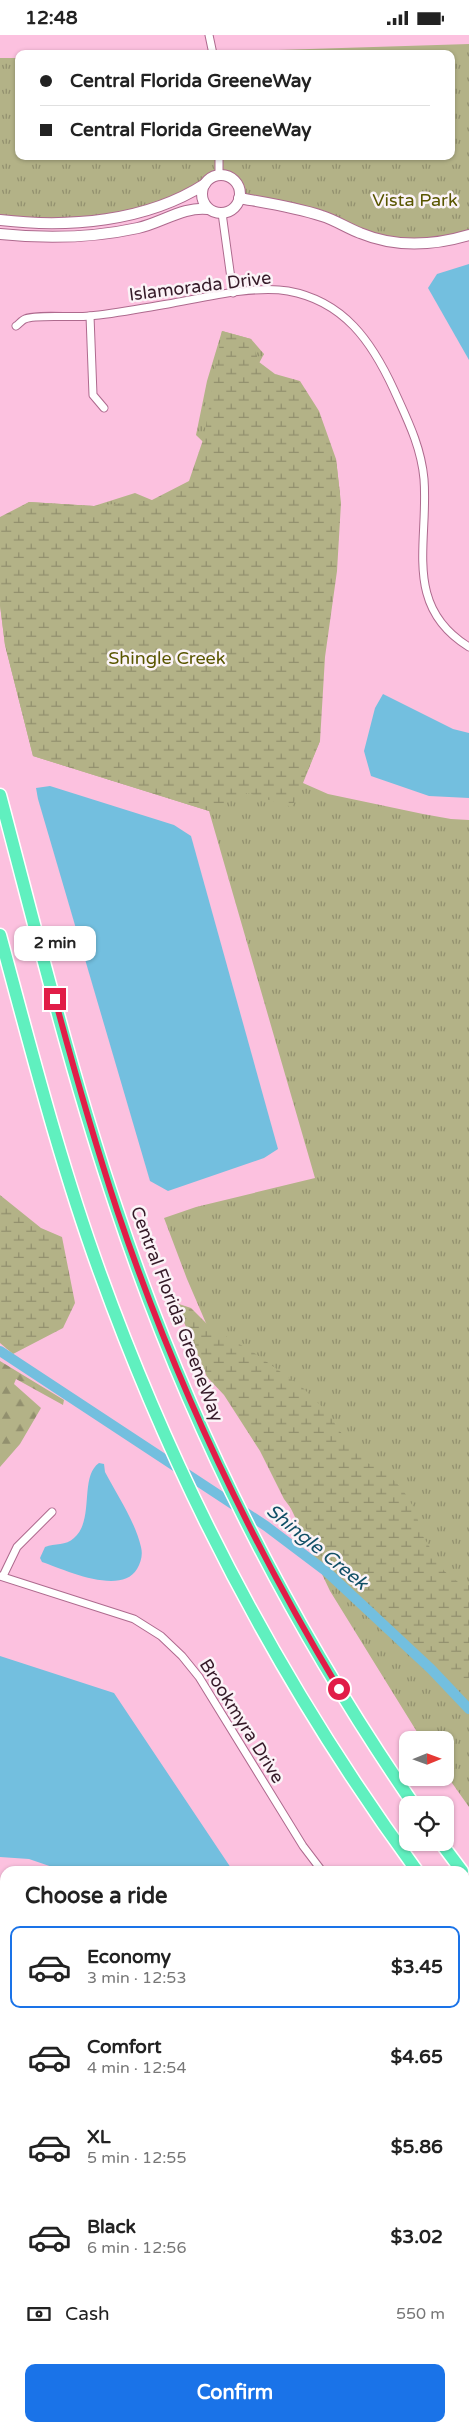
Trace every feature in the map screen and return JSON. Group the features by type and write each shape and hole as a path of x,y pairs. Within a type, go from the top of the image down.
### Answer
{"highway":[{"name":"Central Florida GreeneWay","path":"0,795 76,1076 117,1209 174,1363 214,1455 258,1546 322,1660 408,1796"},
{"path":"0,935 67,1174 100,1274 131,1354 196,1502 226,1563 290,1679 343,1765 413,1866"},
{"path":"447,1851 458,1866"}],"street":[{"path":"209,35 212,50"},
{"path":"219,160 219,176"},
{"path":"0,220 30,223 68,223 141,211 189,194 210,179 219,176 232,179 237,185 239,198 233,209 222,213 208,209 195,209 140,227 101,235 34,238 0,235"},
{"path":"205,184 202,197 208,209"},
{"path":"239,198 297,208 325,217 362,234 391,242 417,245 469,235"},
{"path":"222,213 233,293"},
{"name":"Islamorada Drive","path":"16,326 26,318 90,316 233,293 288,291 328,306 348,320 366,338 379,358 415,438 424,481 423,586 431,608 445,628 469,647"},
{"path":"90,316 94,395 104,408"},
{"path":"2,1576 16,1547 52,1512"},
{"name":"Brookmyra Drive","path":"2,1576 134,1619 161,1636 182,1656 199,1677 303,1846 318,1866"}],"green space":[{"name":"Vista Park","path":"469,44 469,235 391,242 325,217 239,198 237,185 232,179 219,176 210,179 189,194 101,219 0,219 0,58 15,58 15,160 455,160 455,50 275,50"},
{"name":"Shingle Creek","path":"222,331 251,339 264,354 250,380 310,447 336,459 340,494 301,627 320,741 303,783 328,794 423,814 469,820 469,1807 454,1786 454,1731 416,1731 330,1591 233,1386 187,1279 164,1218 196,1207 315,1178 209,811 33,756 5,645 0,605 0,521 29,502 94,506 135,493 178,511 240,478 196,435 207,381"},
{"path":"222,331 251,339 259,362 275,374 300,381 319,411 336,459 341,503 337,571 325,657 320,741 292,807 247,793 209,811 33,756 5,645 0,605 0,517 29,502 94,506 152,500 189,481 204,437"},
{"path":"0,1195 41,1228 62,1237 75,1303 63,1328 13,1354 0,1343"},
{"path":"176,1303 191,1308 210,1327 253,1352 303,1388 329,1414 338,1429 367,1463 383,1469 403,1490 414,1508 423,1536 444,1571 458,1582 469,1585 469,1685 399,1635 377,1613 334,1581 322,1550 284,1499 260,1451 224,1395 207,1377"},
{"path":"0,1361 64,1400 63,1405 16,1379 14,1384 41,1408 20,1444 0,1467"}],"water":[{"path":"469,264 469,360 428,288 437,274"},
{"path":"383,694 453,729 469,733 469,798 429,796 371,776 364,751 375,708"},
{"path":"50,786 174,825 191,836 278,1149 264,1158 168,1191 150,1181 38,799 36,788"},
{"path":"99,1463 104,1464 105,1472 135,1528 142,1550 140,1564 137,1569 129,1577 119,1580 92,1579 42,1562 40,1558 45,1547 71,1541 80,1530 84,1521 90,1478 93,1470"},
{"path":"0,1656 114,1693 230,1866 49,1866 29,1859 0,1857"}],"waterway":[{"name":"Shingle Creek","path":"0,1351 266,1526 327,1572 431,1669 469,1709"}],"route":[{"path":"55,999 87,1114 117,1209 174,1363 214,1455 258,1546 339,1689"}]}
